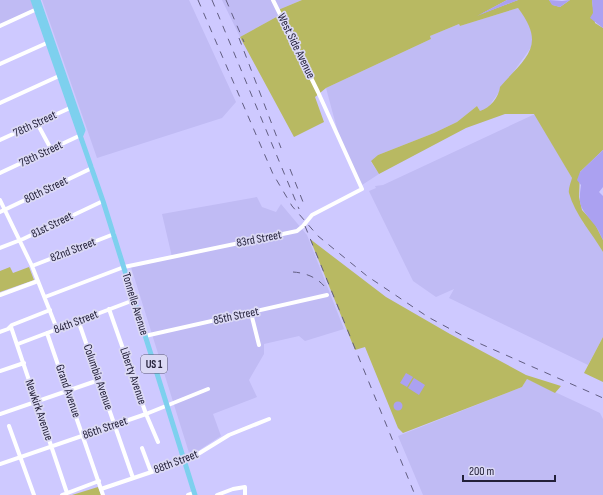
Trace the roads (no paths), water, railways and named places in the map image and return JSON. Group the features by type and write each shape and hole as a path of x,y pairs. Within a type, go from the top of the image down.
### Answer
{"main road":[{"name":"Tonnelle Avenue","path":"33,0 83,130 82,135"},
{"name":"Tonnelle Avenue","path":"38,0 59,76 78,130 82,135 104,200 194,494"}],"street":[{"name":"West Side Avenue","path":"273,0 318,92"},
{"path":"0,26 37,9"},
{"path":"0,64 50,41"},
{"path":"0,103 59,76"},
{"name":"83rd Street","path":"45,297 124,267 297,231 312,215 362,189 318,92"},
{"name":"78th Street","path":"0,140 70,108"},
{"path":"37,123 51,149"},
{"name":"79th Street","path":"0,173 82,135"},
{"name":"80th Street","path":"0,212 92,168"},
{"path":"0,200 32,266 57,329"},
{"name":"81st Street","path":"0,248 20,241 104,200"},
{"name":"82nd Street","path":"32,266 114,234"},
{"path":"0,295 38,281"},
{"name":"85th Street","path":"145,336 251,313 327,294"},
{"name":"84th Street","path":"18,344 134,300"},
{"name":"Liberty Avenue","path":"109,309 146,414 158,442"},
{"path":"0,332 50,310"},
{"path":"251,313 259,345"},
{"name":"Columbia Avenue","path":"78,320 133,478"},
{"name":"Newkirk Avenue","path":"11,327 67,493"},
{"name":"Grand Avenue","path":"47,333 104,495"},
{"path":"0,371 24,362"},
{"path":"0,414 99,380"},
{"name":"86th Street","path":"0,464 146,414 208,389"},
{"name":"88th Street","path":"101,489 185,461 229,435 269,419"},
{"path":"9,426 34,495"},
{"path":"142,448 151,472"},
{"path":"62,495 99,481"},
{"path":"217,495 233,489 246,492"},
{"path":"188,495 194,494"}],"railway":[{"path":"198,0 273,174 292,206 318,236 367,276 428,317 465,337 603,398"},
{"path":"212,0 299,209"},
{"path":"226,0 244,42"},
{"path":"239,38 281,148"},
{"path":"290,169 305,207"},
{"path":"305,226 415,495"},
{"path":"293,272 313,277 328,291"}]}
